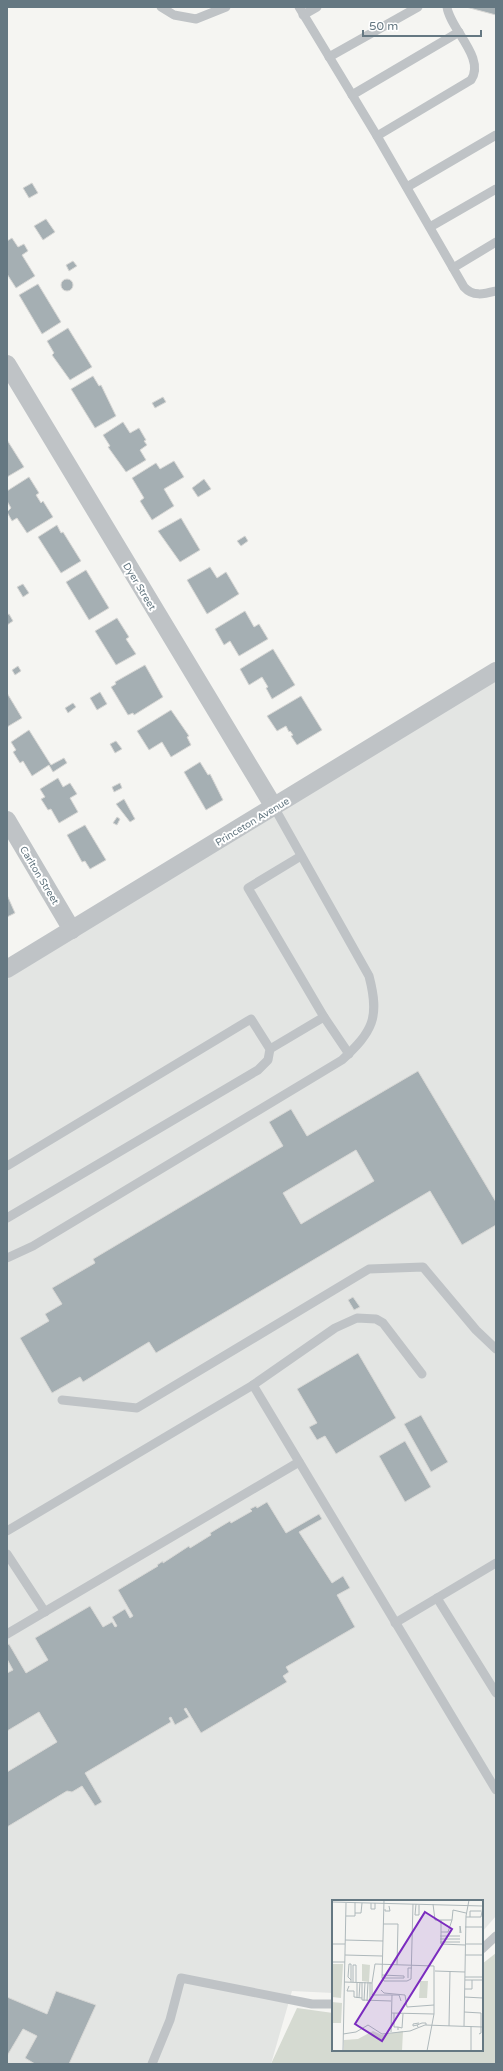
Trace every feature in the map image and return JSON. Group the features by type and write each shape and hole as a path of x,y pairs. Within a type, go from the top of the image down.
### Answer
{"street":[{"name":"Dyer Street","path":"7,364 274,807"},
{"name":"Princeton Avenue","path":"7,969 496,671"},
{"name":"Carlton Street","path":"7,820 72,930"}],"lane":[{"path":"161,7 174,15 196,19 226,7"},
{"path":"317,7 301,11 377,136 464,287 470,293 483,294 496,291"},
{"path":"329,57 418,7"},
{"path":"377,136 471,80 476,73 474,61 447,7"},
{"path":"352,95 459,32"},
{"path":"407,187 496,135"},
{"path":"430,227 496,188"},
{"path":"453,268 496,242"},
{"path":"7,1258 33,1246 342,1060 362,1041 374,1018 375,997 369,976 274,807"},
{"path":"301,856 248,888 324,1017 349,1054"},
{"path":"270,1049 324,1017"},
{"path":"7,1166 251,1019 270,1049 268,1060 258,1070 7,1218"},
{"path":"62,1400 137,1408 369,1269 423,1267 476,1330 496,1349"},
{"path":"7,1531 253,1385 335,1328 357,1318 376,1319 383,1323 422,1374"},
{"path":"253,1385 496,1790"},
{"path":"7,1634 299,1462"},
{"path":"7,1554 44,1612"},
{"path":"395,1623 496,1563"},
{"path":"437,1598 496,1693"},
{"path":"483,1948 496,1936"},
{"path":"152,2064 170,2020 181,1978 312,2004 332,2004"}],"shaded area":[{"path":"496,679 496,1916 483,1931 483,1900 332,1900 332,1993 292,1991 271,2064 7,2064 7,979"},
{"path":"496,1953 496,2064 271,2064 297,2008 332,2013 332,2051 483,2051 483,1963"}],"building":[{"path":"466,7 496,7 496,15"},
{"path":"32,183 38,193 29,198 23,188"},
{"path":"46,219 55,232 43,240 34,226"},
{"path":"12,238 18,247 24,244 28,251 22,255 35,276 16,288 7,274 7,241"},
{"path":"73,261 77,266 69,271 66,265"},
{"path":"65,279 69,279 73,285 69,291 65,291 61,287 61,283"},
{"path":"38,284 61,322 42,334 19,295"},
{"path":"68,328 92,367 70,380 52,355 54,353 47,341"},
{"path":"93,376 99,386 101,385 116,416 95,428 71,389"},
{"path":"163,397 166,402 155,408 152,403"},
{"path":"123,422 130,433 139,428 146,440 144,441 147,445 140,450 146,460 126,472 108,447 110,446 103,435"},
{"path":"7,440 24,467 7,477"},
{"path":"174,461 184,477 164,489 174,506 152,520 140,501 144,498 132,478 156,463 160,469"},
{"path":"29,477 39,493 36,495 41,503 43,501 53,517 27,533 17,518 12,521 7,512 11,508 7,501 7,491"},
{"path":"204,479 211,489 198,497 192,488"},
{"path":"181,518 200,550 180,562 158,531"},
{"path":"57,525 81,561 61,573 38,537"},
{"path":"245,536 248,541 241,546 237,541"},
{"path":"210,567 217,578 226,572 239,594 207,614 187,580"},
{"path":"86,570 109,608 89,620 66,582"},
{"path":"23,584 29,593 23,597 17,587"},
{"path":"245,611 254,627 259,624 268,639 239,656 230,641 224,645 215,629"},
{"path":"9,614 13,621 7,625 7,615"},
{"path":"117,618 129,637 126,639 136,654 116,665 95,631"},
{"path":"273,649 295,685 272,699 266,688 268,687 262,677 249,685 240,669"},
{"path":"145,665 163,697 134,715 133,713 128,715 111,687 116,684 115,682"},
{"path":"18,666 21,671 15,675 12,670"},
{"path":"100,692 107,704 97,710 90,698"},
{"path":"7,693 22,718 7,727"},
{"path":"301,696 322,730 297,745 291,736 293,735 290,731 289,732 286,726 277,731 267,716"},
{"path":"73,703 76,707 68,713 65,708"},
{"path":"171,710 189,736 187,737 191,745 171,757 162,742 149,750 137,731"},
{"path":"29,730 51,765 64,758 67,763 53,772 49,765 32,776 23,761 20,763 13,752 16,750 11,742"},
{"path":"116,741 122,749 115,753 110,744"},
{"path":"200,762 208,775 210,774 223,800 206,810 184,772"},
{"path":"58,778 63,787 70,783 77,794 70,798 78,812 59,823 51,809 48,810 41,799 45,797 40,789"},
{"path":"120,783 122,788 114,792 112,787"},
{"path":"124,799 135,819 130,822 116,804"},
{"path":"117,817 120,819 117,825 113,823"},
{"path":"85,825 106,860 90,869 85,861 82,862 67,835"},
{"path":"7,895 15,913 7,917"},
{"path":"418,1071 496,1202 496,1225 462,1245 430,1191 156,1353 149,1342 83,1382 80,1377 52,1393 20,1338 49,1321 45,1314 62,1304 52,1288 95,1263 93,1259 283,1146 269,1122 291,1109 307,1136","holes":["356,1150 374,1181 301,1224 283,1193"]},
{"path":"353,1297 360,1307 354,1310 348,1300"},
{"path":"358,1353 396,1418 336,1454 325,1436 317,1440 309,1427 317,1423 297,1389"},
{"path":"421,1415 448,1462 431,1472 404,1424"},
{"path":"405,1441 431,1487 405,1502 379,1456"},
{"path":"267,1502 286,1533 319,1514 322,1519 299,1532 332,1583 343,1576 350,1588 337,1595 355,1627 286,1667 289,1672 283,1676 287,1682 201,1733 186,1708 184,1709 189,1717 175,1725 171,1717 169,1718 171,1722 85,1773 102,1802 95,1806 82,1786 72,1792 67,1791 7,1827 7,1772 57,1742 39,1712 7,1731 7,1673 13,1670 7,1659 7,1645 9,1644 26,1673 48,1660 35,1638 90,1606 103,1627 112,1622 115,1627 117,1626 112,1617 125,1609 130,1618 133,1616 118,1590 158,1566 157,1565 163,1561 163,1563 189,1546 190,1548 211,1535 210,1533 230,1521 231,1523 252,1511 250,1509 256,1506 257,1508"},
{"path":"56,1991 96,2005 69,2064 35,2064 25,2058 37,2036 23,2029 7,2056 7,1997 47,2014"}]}
